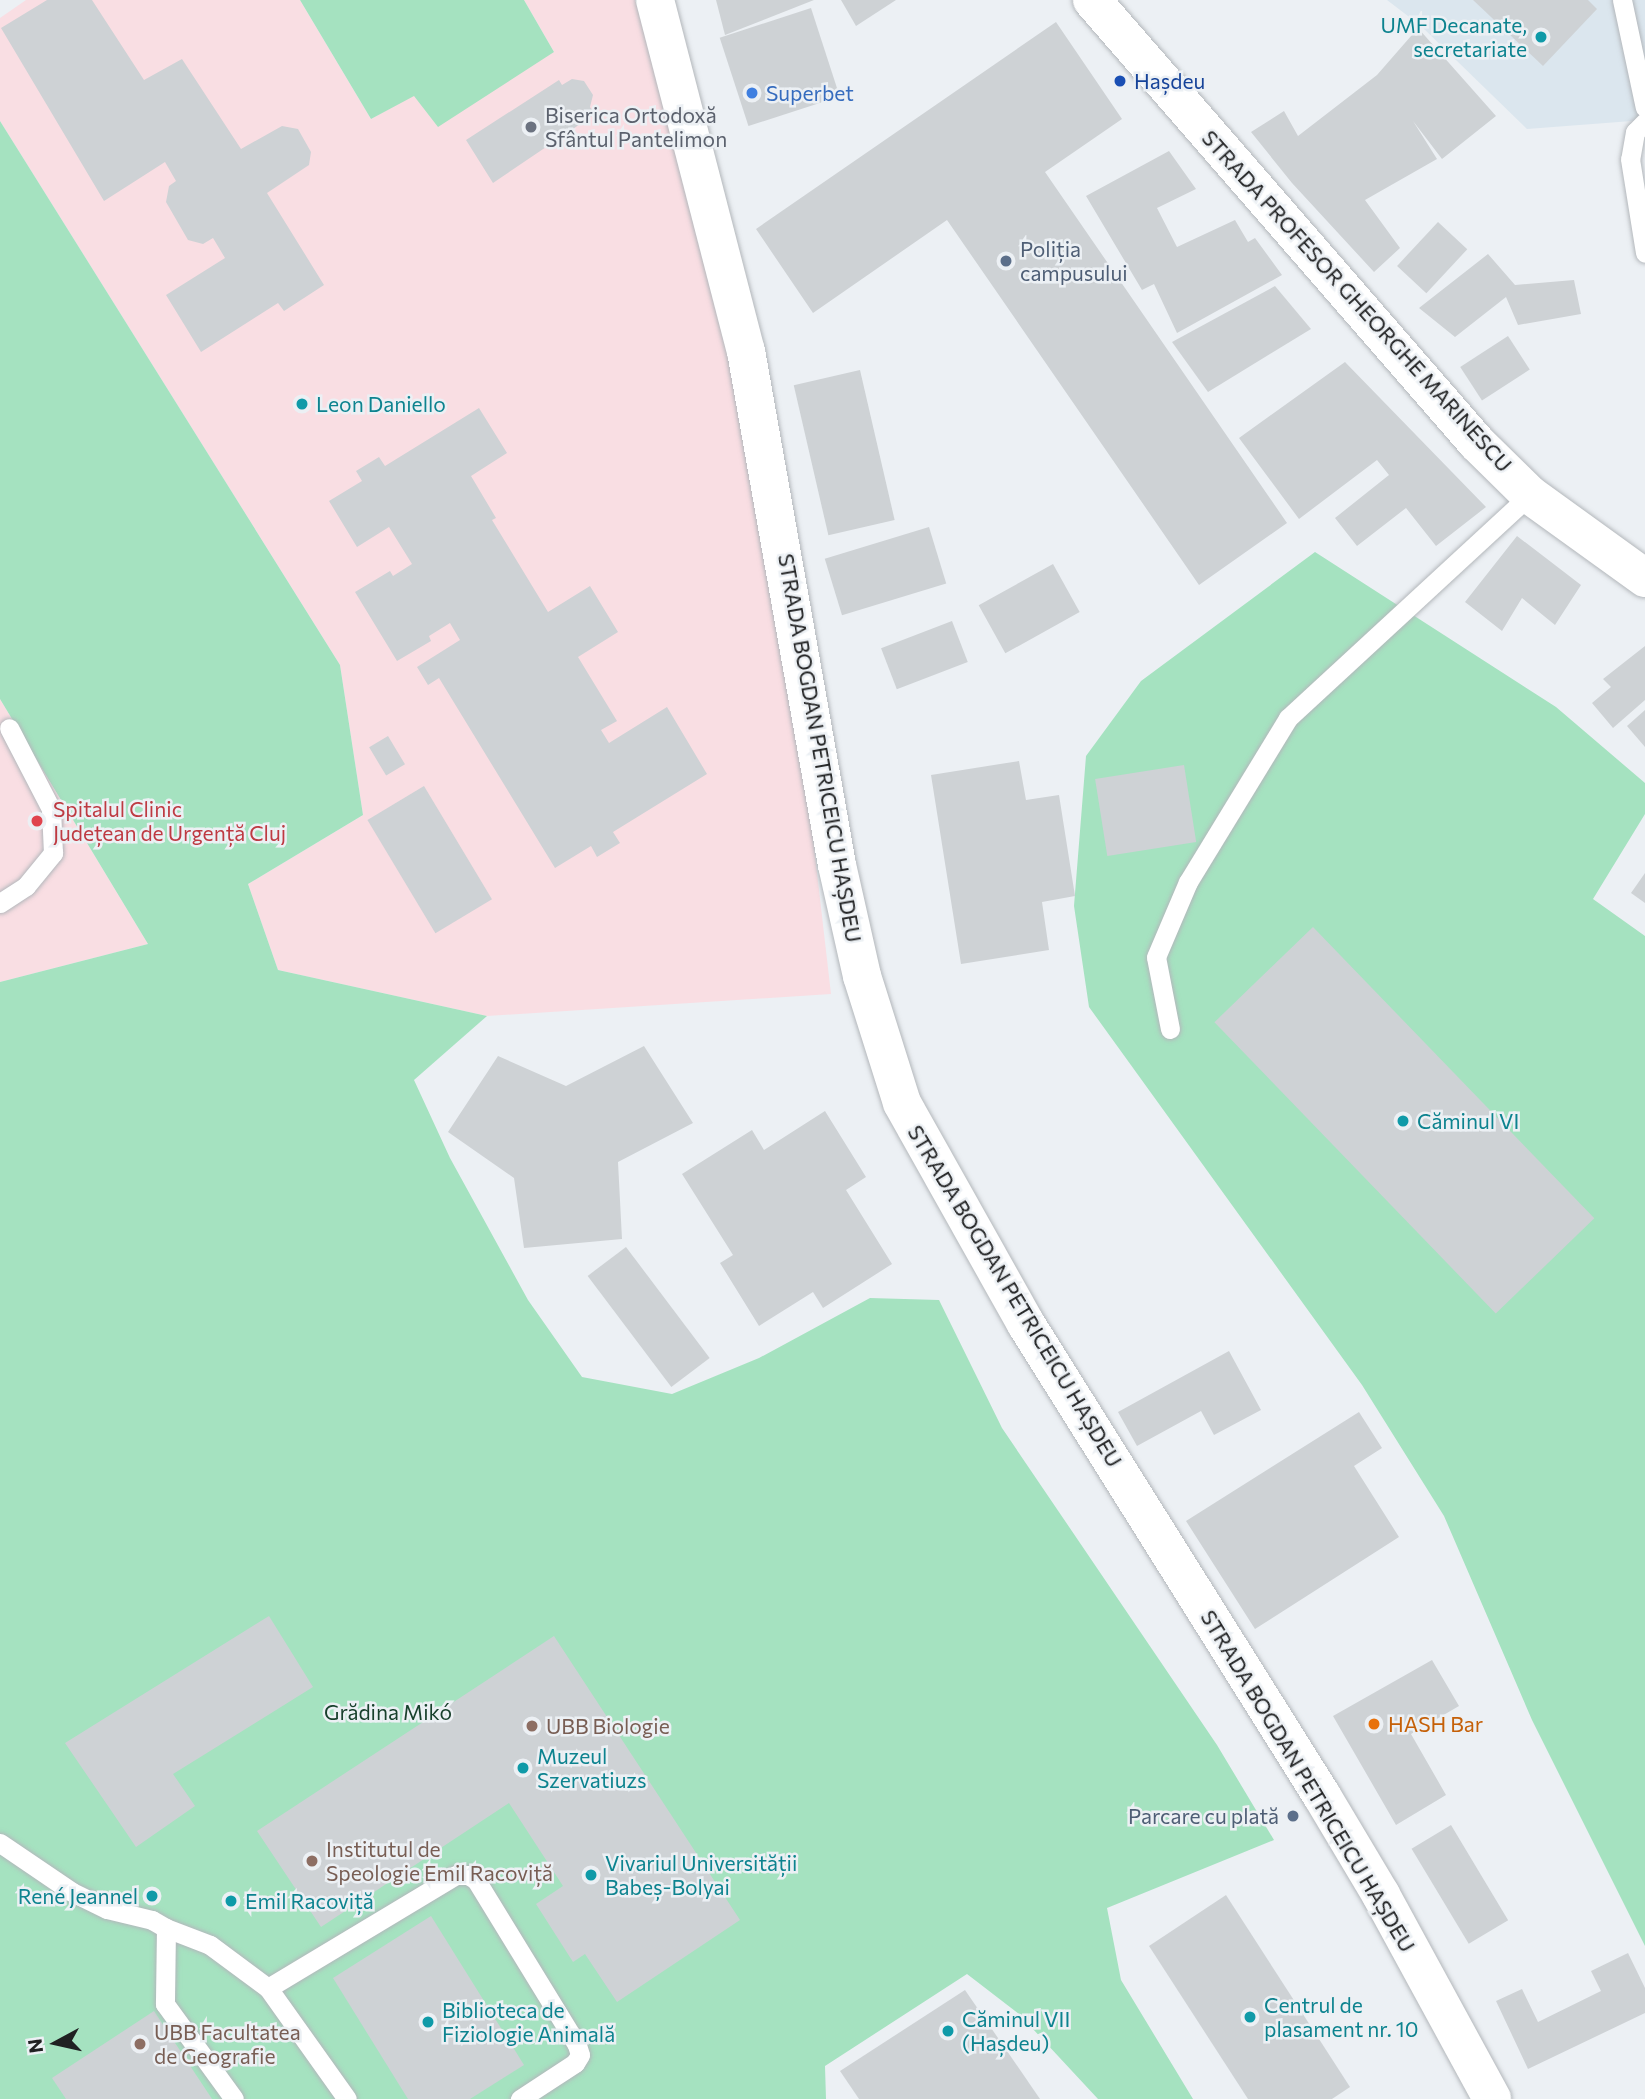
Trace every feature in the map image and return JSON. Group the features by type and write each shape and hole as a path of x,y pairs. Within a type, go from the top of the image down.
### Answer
{"street":[{"name":"STRADA BOGDAN PETRICEICU HAȘDEU","path":"655,0 746,351 837,865 866,989 902,1103 1026,1324 1322,1796 1381,1895 1492,2099"},
{"name":"STRADA PROFESOR GHEORGHE MARINESCU","path":"1092,0 1477,443 1530,495 1644,574"}],"lane":[{"path":"1622,0 1645,108"},
{"path":"1645,122 1634,131 1630,159 1645,253"},
{"path":"1170,1029 1156,957 1188,882 1288,718 1530,495"},
{"path":"0,903 26,886 53,853 51,809 9,728"},
{"path":"0,1843 72,1892 107,1909 152,1920 210,1945 268,1988 346,2099"},
{"path":"268,1988 456,1875 468,1875 475,1880 577,2045 580,2055 575,2063 520,2099"},
{"path":"166,1927 165,2004 234,2099"}],"shaded area":[{"path":"26,0 300,0 371,119 414,95 554,52 524,0 635,0 681,148 711,263 793,665 831,994 487,1016 278,970 248,884 363,815 340,665 0,121 0,18"},
{"path":"1387,0 1645,0 1645,120 1527,129 1421,26"},
{"name":"Spitalul Clinic Județean de Urgență Cluj","path":"0,699 148,944 0,982"}],"green space":[{"path":"300,0 524,0 554,52 438,127 414,96 371,119"},
{"name":"Grădina Mikó","path":"0,121 340,665 363,815 248,884 278,970 487,1016 414,1080 450,1158 528,1300 582,1377 672,1394 759,1358 870,1298 939,1300 1002,1428 1217,1745 1274,1840 1107,1908 1121,1980 1193,2099 1098,2099 1019,2014 967,1974 825,2066 826,2099 0,2099 0,982 148,944 0,699"},
{"path":"1315,552 1556,707 1645,783 1645,814 1593,899 1645,936 1645,1946 1532,1720 1444,1516 1362,1385 1089,1007 1074,906 1086,756 1141,681"}],"building":[{"path":"47,0 92,0 144,80 182,59 241,149 282,126 298,129 311,152 309,165 267,193 324,285 284,311 278,303 201,352 166,295 225,258 213,238 203,244 188,240 166,202 169,186 176,181 165,162 104,201 1,28"},
{"path":"716,0 814,0 725,35"},
{"path":"841,0 896,0 856,26"},
{"name":"UMF Decanate, secretariate","path":"1473,0 1588,0 1597,9 1543,66"},
{"path":"811,8 840,96 748,126 720,38"},
{"path":"1056,22 1122,119 1045,172 1287,523 1199,585 947,220 813,313 756,229"},
{"path":"1418,28 1496,116 1442,159 1413,121 1437,159 1365,200 1400,248 1374,272 1292,183 1251,132 1284,111 1298,136 1377,75"},
{"name":"Biserica Ortodoxă Sfântul Pantelimon","path":"572,79 584,81 593,95 590,107 595,114 493,183 466,140 559,80 562,85"},
{"path":"1169,151 1196,189 1157,208 1177,247 1235,220 1248,242 1255,238 1282,275 1177,333 1154,284 1142,290 1086,196"},
{"path":"1438,222 1467,249 1426,293 1397,266"},
{"path":"1488,254 1515,285 1574,280 1581,314 1518,325 1506,297 1455,337 1419,308"},
{"path":"1275,286 1311,329 1208,392 1172,342"},
{"path":"1508,336 1530,370 1482,401 1460,367"},
{"path":"1345,362 1486,507 1436,546 1406,508 1357,546 1335,518 1389,475 1377,460 1299,519 1239,438"},
{"path":"860,370 895,520 828,535 794,385"},
{"path":"479,408 507,453 471,476 496,518 492,520 548,612 590,586 618,632 578,657 617,721 601,730 609,743 667,707 707,774 613,832 620,843 597,857 591,846 555,868 439,678 428,685 417,667 460,640 450,623 429,636 431,641 397,661 355,592 390,571 393,576 412,564 389,527 357,547 329,501 362,481 356,471 379,457 385,466"},
{"path":"929,527 946,583 842,615 825,559"},
{"path":"1517,536 1581,585 1555,625 1522,598 1502,631 1465,602"},
{"path":"1053,564 1080,612 1005,653 979,605"},
{"path":"952,621 968,662 897,689 881,648"},
{"path":"1645,646 1645,700 1613,728 1592,703 1611,687 1603,679"},
{"path":"1645,710 1645,747 1627,726"},
{"path":"388,736 405,764 386,776 369,747"},
{"path":"1019,761 1026,800 1059,795 1075,896 1042,902 1049,950 961,964 931,775"},
{"path":"1184,765 1196,842 1107,856 1095,779"},
{"path":"424,786 492,899 435,933 367,820"},
{"path":"1645,873 1645,903 1631,893"},
{"name":"Căminul VI","path":"1313,927 1594,1218 1496,1314 1214,1022"},
{"path":"644,1046 693,1123 618,1162 622,1239 524,1248 514,1178 448,1132 498,1056 566,1086"},
{"path":"825,1111 866,1177 846,1190 892,1264 823,1308 813,1292 759,1326 720,1263 733,1255 682,1174 752,1130 764,1150"},
{"path":"626,1247 710,1358 671,1387 588,1276"},
{"path":"1229,1351 1261,1410 1214,1435 1201,1411 1137,1446 1118,1412"},
{"path":"1359,1412 1382,1448 1354,1466 1399,1537 1255,1629 1186,1521"},
{"path":"269,1616 313,1687 173,1774 195,1806 136,1847 65,1743"},
{"path":"554,1636 740,1920 617,2002 585,1954 573,1962 536,1904 563,1886 509,1803 321,1927 257,1831"},
{"path":"1432,1660 1459,1706 1411,1734 1446,1795 1396,1825 1333,1716"},
{"path":"1451,1825 1508,1920 1469,1944 1412,1849"},
{"name":"Centrul de plasament nr. 10","path":"1226,1895 1350,2087 1332,2099 1248,2099 1149,1946"},
{"name":"Biblioteca de Fiziologie Animală","path":"431,1916 524,2065 470,2099 408,2099 333,1978"},
{"path":"1628,1953 1645,1988 1645,2013 1528,2069 1496,2001 1522,1989 1538,2022 1601,1991 1591,1971"},
{"name":"Căminul VII (Hașdeu)","path":"965,1990 1040,2099 859,2099 840,2071"},
{"name":"UBB Facultatea de Geografie","path":"154,2011 212,2099 66,2099 52,2078"}],"place":[{"name":"UMF Decanate, secretariate","path":"1541,37"},
{"name":"Hașdeu","path":"1120,81"},
{"name":"Superbet","path":"752,93"},
{"name":"Biserica Ortodoxă Sfântul Pantelimon","path":"531,127"},
{"name":"Poliția campusului","path":"1006,261"},
{"name":"Leon Daniello","path":"302,404"},
{"name":"Spitalul Clinic Județean de Urgență Cluj","path":"37,821"},
{"name":"Căminul VI","path":"1403,1121"},
{"name":"HASH Bar","path":"1374,1724"},
{"name":"UBB Biologie","path":"532,1726"},
{"name":"Muzeul Szervatiuzs","path":"523,1768"},
{"name":"Parcare cu plată","path":"1293,1816"},
{"name":"Institutul de Speologie Emil Racoviță","path":"312,1861"},
{"name":"Vivariul Universității Babeș-Bolyai","path":"591,1875"},
{"name":"René Jeannel","path":"152,1896"},
{"name":"Emil Racoviță","path":"231,1901"},
{"name":"Centrul de plasament nr. 10","path":"1250,2017"},
{"name":"Biblioteca de Fiziologie Animală","path":"428,2022"},
{"name":"Căminul VII (Hașdeu)","path":"948,2031"},
{"name":"UBB Facultatea de Geografie","path":"140,2044"}]}
